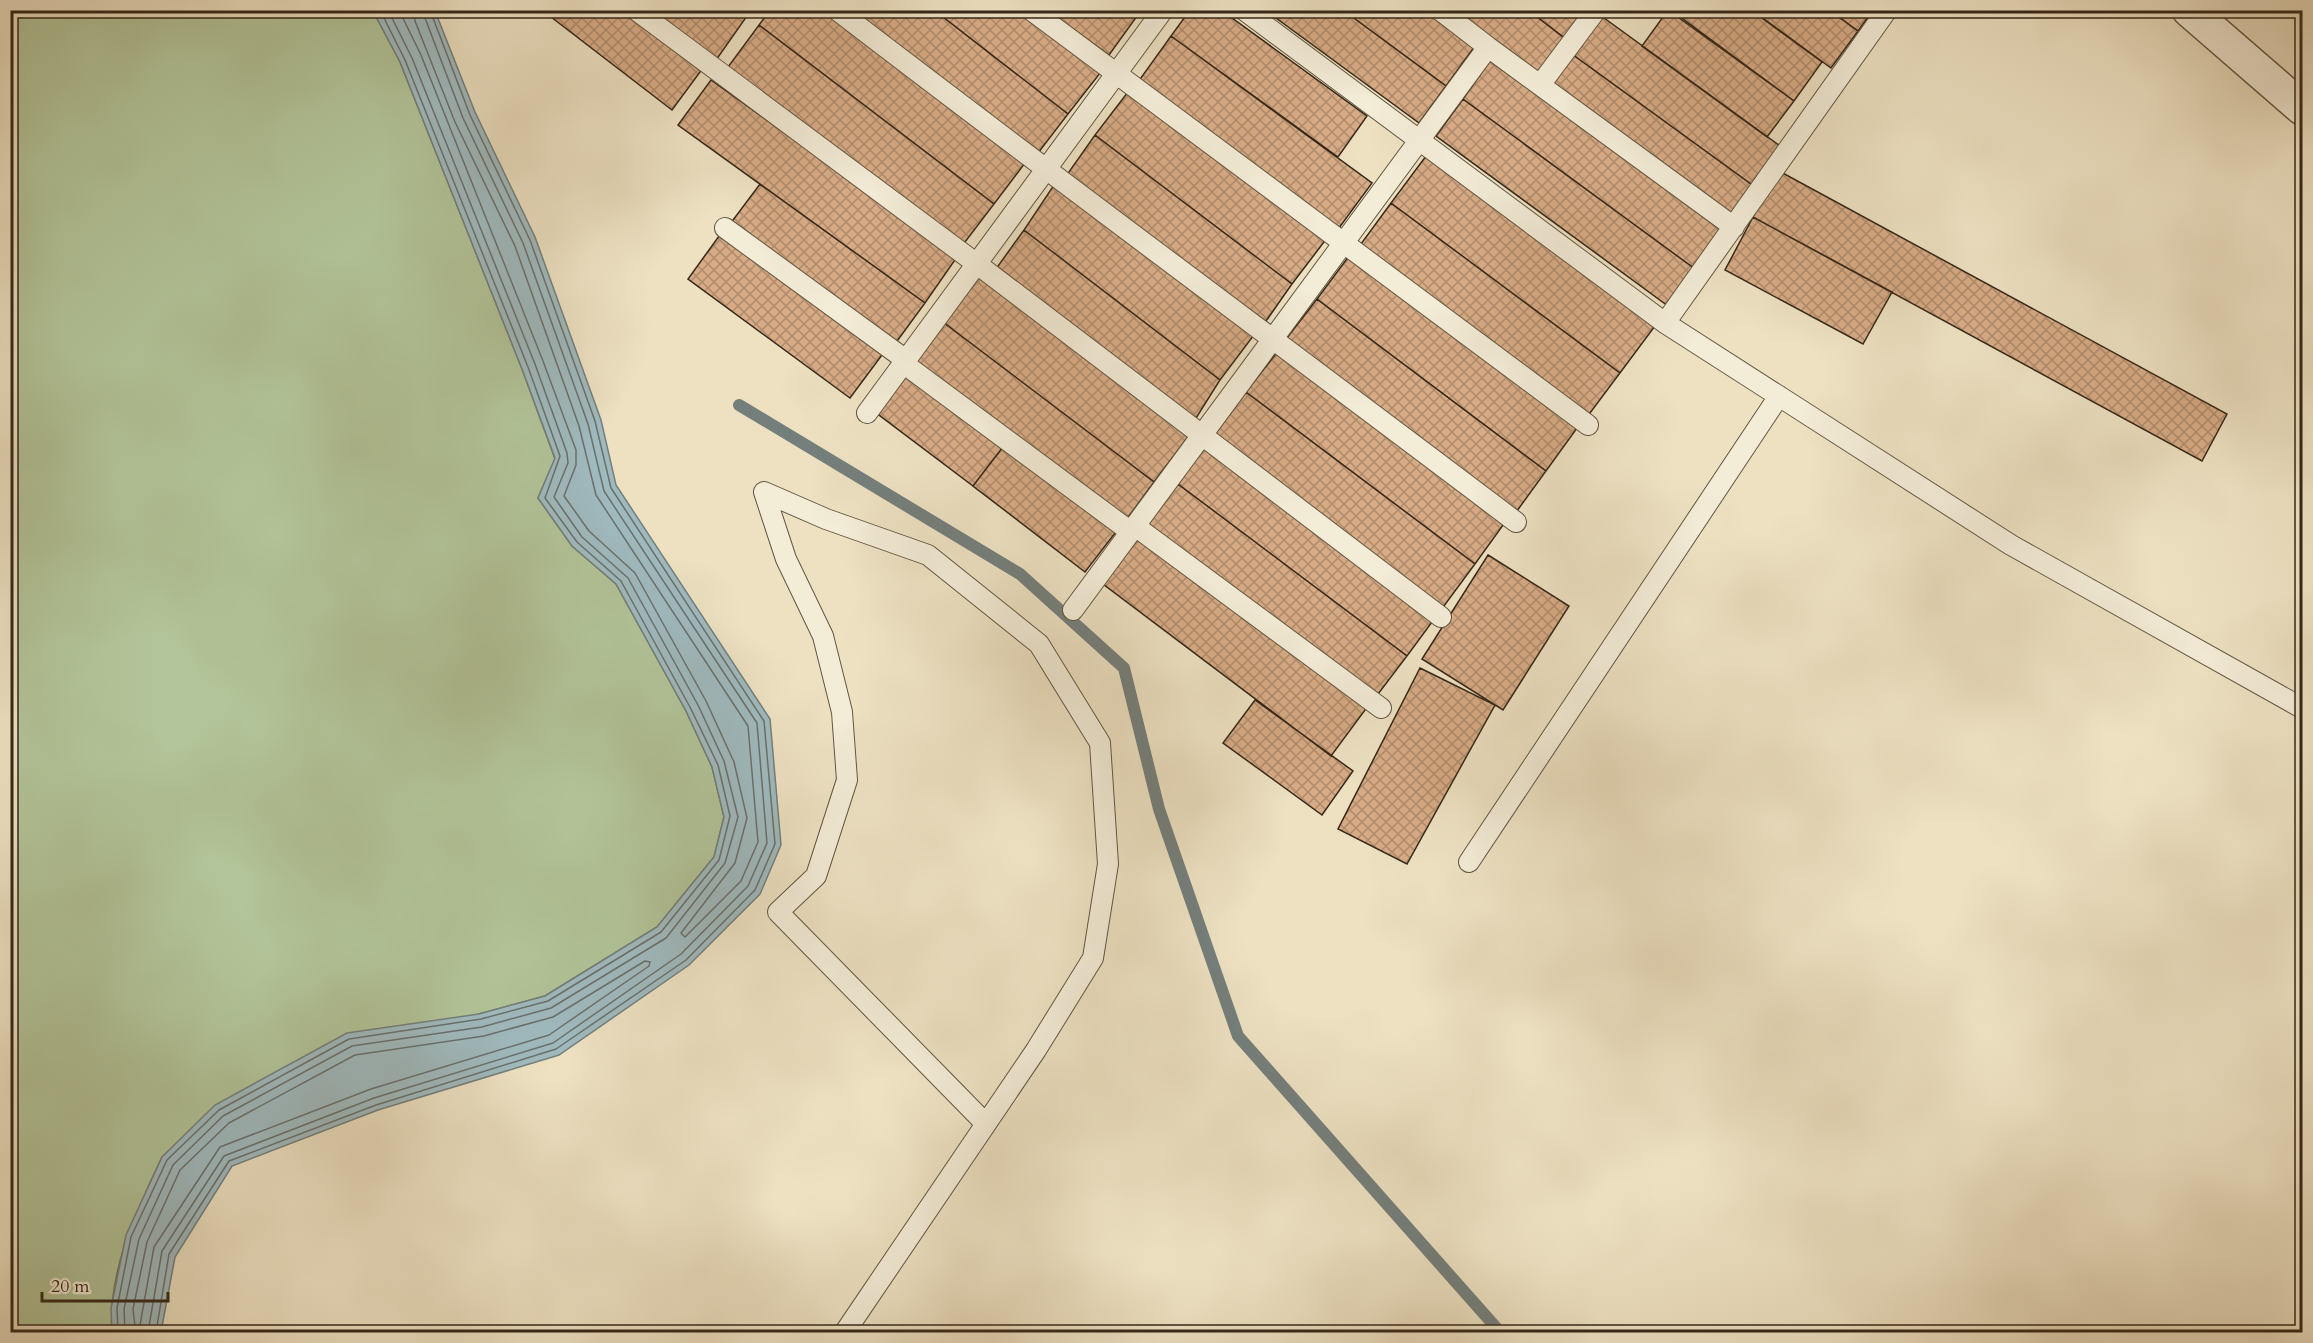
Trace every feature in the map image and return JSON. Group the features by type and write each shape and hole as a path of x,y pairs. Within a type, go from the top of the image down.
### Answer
{"street":[{"path":"2189,10 2302,108"}],"lane":[{"path":"636,10 977,264 1441,617"},
{"path":"837,10 1046,171 1273,338 1516,522"},
{"path":"1031,10 1588,425"},
{"path":"867,413 1163,10"},
{"path":"1244,10 1665,323 2011,545 2302,708"},
{"path":"1440,10 1734,227"},
{"path":"1540,85 1596,10"},
{"path":"1665,323 1887,10"},
{"path":"1073,610 1488,46"},
{"path":"725,228 1133,529 1381,708"},
{"path":"1469,862 1779,396"},
{"path":"845,1332 986,1124 1036,1050 1093,957 1108,864 1100,743 1040,644 928,555 826,519 764,492 786,560 823,636 842,712 847,780 816,876 778,912 986,1124"}],"green space":[{"path":"10,11 373,11 400,62 522,369 555,459 538,498 572,546 616,584 686,711 712,767 724,817 714,857 657,927 545,996 479,1014 162,1157 134,1220 119,1264 114,1286 112,1332 11,1332"}],"water":[{"path":"373,11 435,11 475,112 535,237 601,420 616,485 770,719 781,845 760,894 689,965 559,1055 378,1110 232,1166 175,1257 161,1332 112,1332 111,1308 126,1235 162,1157 215,1105 347,1033 479,1014 545,996 657,927 714,857 724,817 712,767 686,711 616,584 572,546 538,498 555,458 400,62"}],"building":[{"path":"542,10 628,10 703,68 672,110"},
{"path":"641,10 740,10 747,16 714,63"},
{"path":"770,10 823,10 1025,163 994,204 759,25"},
{"path":"845,10 934,10 1068,114 1035,157"},
{"path":"934,10 1021,10 1101,72 1068,114"},
{"path":"1047,10 1139,10 1140,12 1109,55"},
{"path":"1190,10 1221,10 1367,116 1338,157 1171,36"},
{"path":"1265,10 1343,10 1446,86 1419,123"},
{"path":"1343,10 1426,10 1475,46 1446,86"},
{"path":"1452,10 1528,10 1567,40 1539,76"},
{"path":"1528,10 1589,10 1567,40"},
{"path":"1668,10 1794,101 1767,137 1642,46"},
{"path":"1671,10 1751,10 1822,62 1794,101"},
{"path":"1752,10 1829,10 1858,31 1831,68"},
{"path":"1829,10 1873,10 1858,31"},
{"path":"1600,15 1783,148 1755,187 1572,54"},
{"path":"759,25 994,204 962,246 728,67"},
{"path":"1171,36 1372,183 1339,228 1138,82"},
{"path":"1572,54 1755,187 1730,222 1546,88"},
{"path":"1494,55 1727,225 1695,269 1463,99"},
{"path":"711,80 957,257 925,303 678,125"},
{"path":"1131,88 1327,238 1292,284 1095,135"},
{"path":"1463,99 1695,269 1668,306 1436,136"},
{"path":"1095,135 1292,284 1264,324 1064,179"},
{"path":"1426,156 1655,326 1620,373 1391,203"},
{"path":"1779,171 2227,414 2202,461 1753,217"},
{"path":"760,184 925,303 895,344 730,224"},
{"path":"1054,185 1257,331 1220,380 1024,230"},
{"path":"1391,203 1620,373 1587,417 1358,248"},
{"path":"1753,217 1892,292 1863,344 1725,270"},
{"path":"1024,230 1220,380 1193,423 993,273"},
{"path":"722,232 885,351 850,398 688,279"},
{"path":"1352,252 1580,424 1546,471 1317,299"},
{"path":"980,274 1191,433 1154,482 943,322"},
{"path":"1317,299 1546,471 1514,515 1283,343"},
{"path":"943,322 1154,482 1124,523 912,366"},
{"path":"1278,351 1506,521 1475,564 1246,392"},
{"path":"908,369 1006,443 973,486 875,412"},
{"path":"1246,392 1475,564 1441,610 1213,437"},
{"path":"1006,443 1119,528 1085,572 973,486"},
{"path":"1207,443 1435,618 1407,656 1178,484"},
{"path":"1178,484 1407,656 1375,698 1145,528"},
{"path":"1140,536 1368,706 1331,756 1103,584"},
{"path":"1488,555 1569,606 1503,710 1422,659"},
{"path":"1420,668 1495,705 1407,864 1338,829"},
{"path":"1255,700 1353,771 1322,815 1223,743"}],"waterway":[{"path":"739,405 1020,574 1124,668 1159,809 1238,1036 1500,1332"}]}
